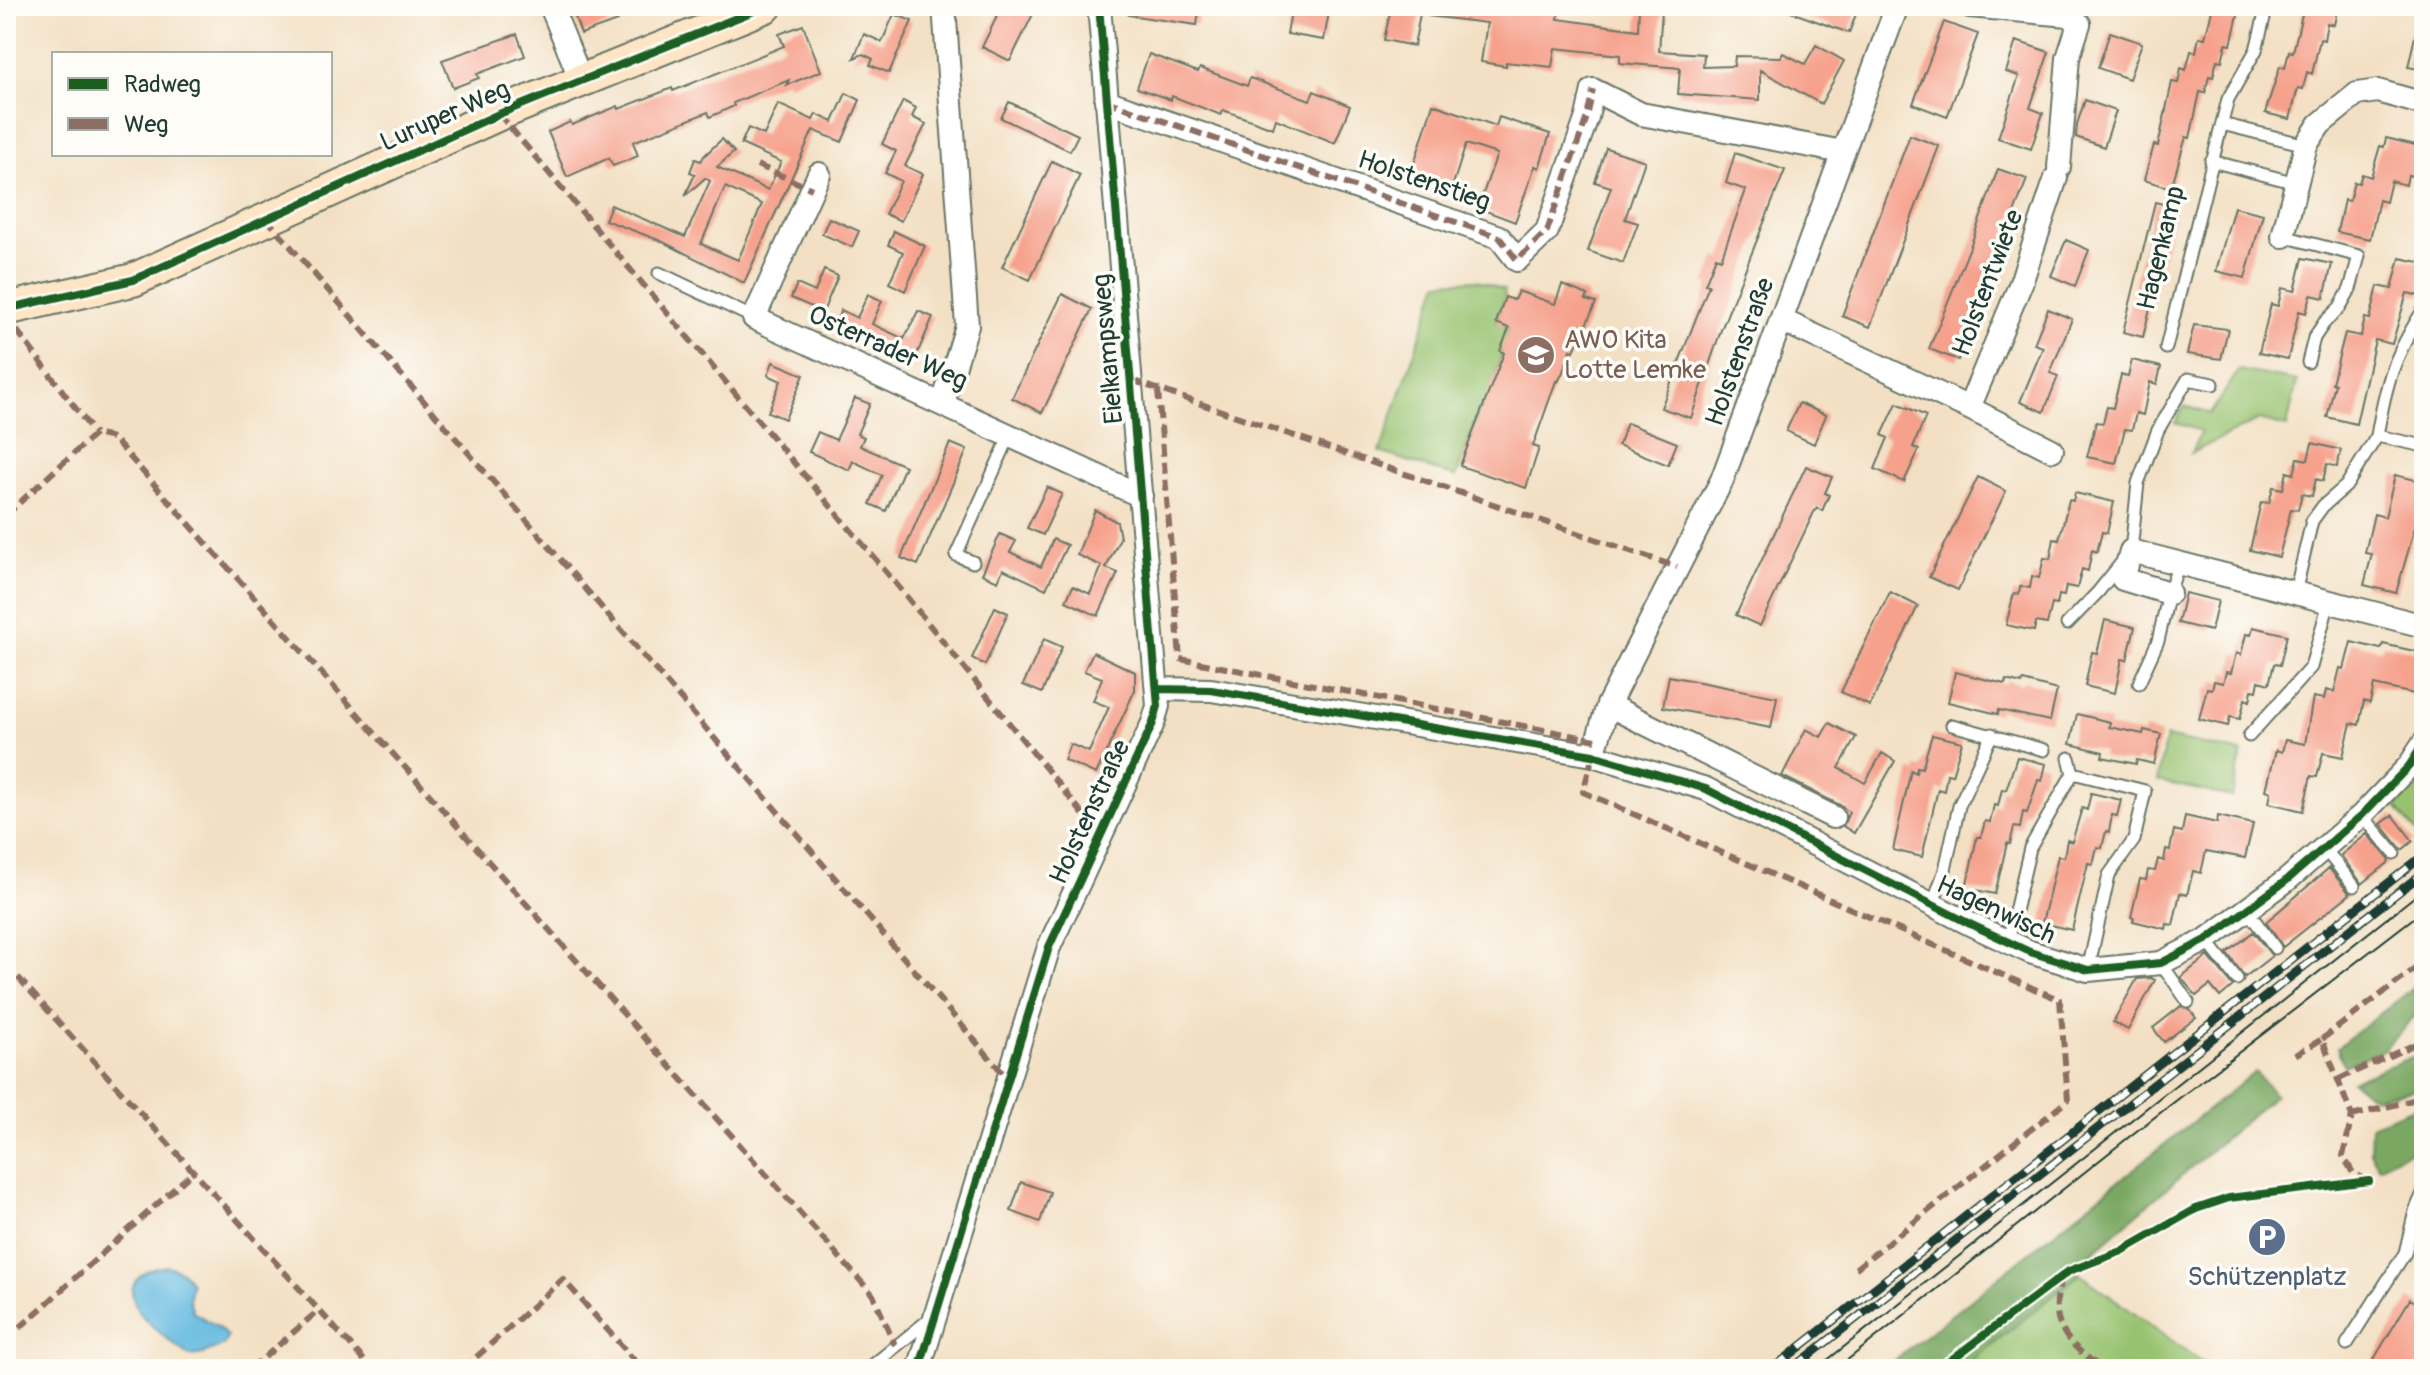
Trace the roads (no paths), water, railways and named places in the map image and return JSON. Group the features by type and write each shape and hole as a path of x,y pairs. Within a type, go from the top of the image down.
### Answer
{"street":[{"path":"551,6 581,80"},
{"name":"Luruper Weg","path":"6,309 133,280 499,114 766,6"},
{"path":"943,403 967,326 944,6"},
{"name":"Eielkampsweg","path":"1099,6 1158,689"},
{"name":"Holstenstraße","path":"1593,755 1608,705 1722,480 1897,6"},
{"name":"Holstentwiete","path":"1969,408 2021,283 2057,173 2068,58 2079,24 2068,15 1970,6"},
{"name":"Holstenstieg","path":"1106,101 1499,237 1517,260 1547,231 1587,117 1593,90 1641,114 1843,152"},
{"path":"2283,236 2306,145 2320,124 2357,94 2378,91 2424,104"},
{"path":"754,318 819,174"},
{"name":"Osterrader Weg","path":"754,318 1141,496"},
{"path":"1781,320 2052,450"},
{"path":"2169,593 2123,579 2131,551 2180,561 2424,626"},
{"path":"1158,689 1211,690 1593,755"},
{"name":"Holstenstraße","path":"919,1369 1049,947 1153,723 1158,706 1158,689"},
{"path":"1608,705 1833,817"},
{"name":"Hagenwisch","path":"1593,755 1706,789 2030,952 2088,970 2161,963 2206,940 2362,815 2409,766 2424,743"}],"lane":[{"name":"Hagenkamp","path":"2166,348 2228,99 2256,50 2267,6"},
{"path":"2222,124 2306,145"},
{"name":"Hagenkamp","path":"2211,161 2296,183"},
{"path":"2283,236 2359,256 2350,289 2340,307 2314,338 2308,362"},
{"path":"659,273 754,318"},
{"path":"2295,593 2312,521 2323,506 2346,486 2377,436 2386,385 2402,344 2424,309"},
{"path":"2067,624 2131,551 2138,483 2158,430 2188,379 2213,384"},
{"path":"973,562 956,555 1011,435"},
{"path":"2377,436 2424,446"},
{"path":"2139,683 2158,641 2180,561"},
{"path":"2249,736 2311,667 2329,602"},
{"path":"1952,725 2044,750"},
{"name":"Hagenwisch","path":"1933,903 1945,870 1959,806 1992,734"},
{"path":"2069,758 2073,773"},
{"name":"Hagenwisch","path":"2008,941 2030,848 2073,773 2145,791 2134,840 2109,875 2088,970"},
{"path":"2362,815 2394,853"},
{"path":"2324,848 2354,886"},
{"path":"2247,910 2275,948"},
{"path":"2206,940 2237,979"},
{"path":"2161,963 2188,1002"},
{"path":"2347,1344 2405,1253 2415,1211 2424,1191"},
{"path":"872,1368 938,1313"}],"water":[{"path":"168,1266 183,1272 191,1283 189,1299 193,1312 218,1327 227,1337 224,1345 204,1354 189,1356 140,1313 132,1294 136,1280 149,1271"}],"tram line":[{"path":"1816,1369 2424,889"},
{"path":"1836,1369 2134,1133 2424,910"}],"railway":[{"path":"1772,1369 2424,855"},
{"path":"1792,1369 2424,872"}],"place":[{"name":"AWO Kita Lotte Lemke","path":"1536,355"},
{"name":"Schützenplatz","path":"2267,1237"}]}
